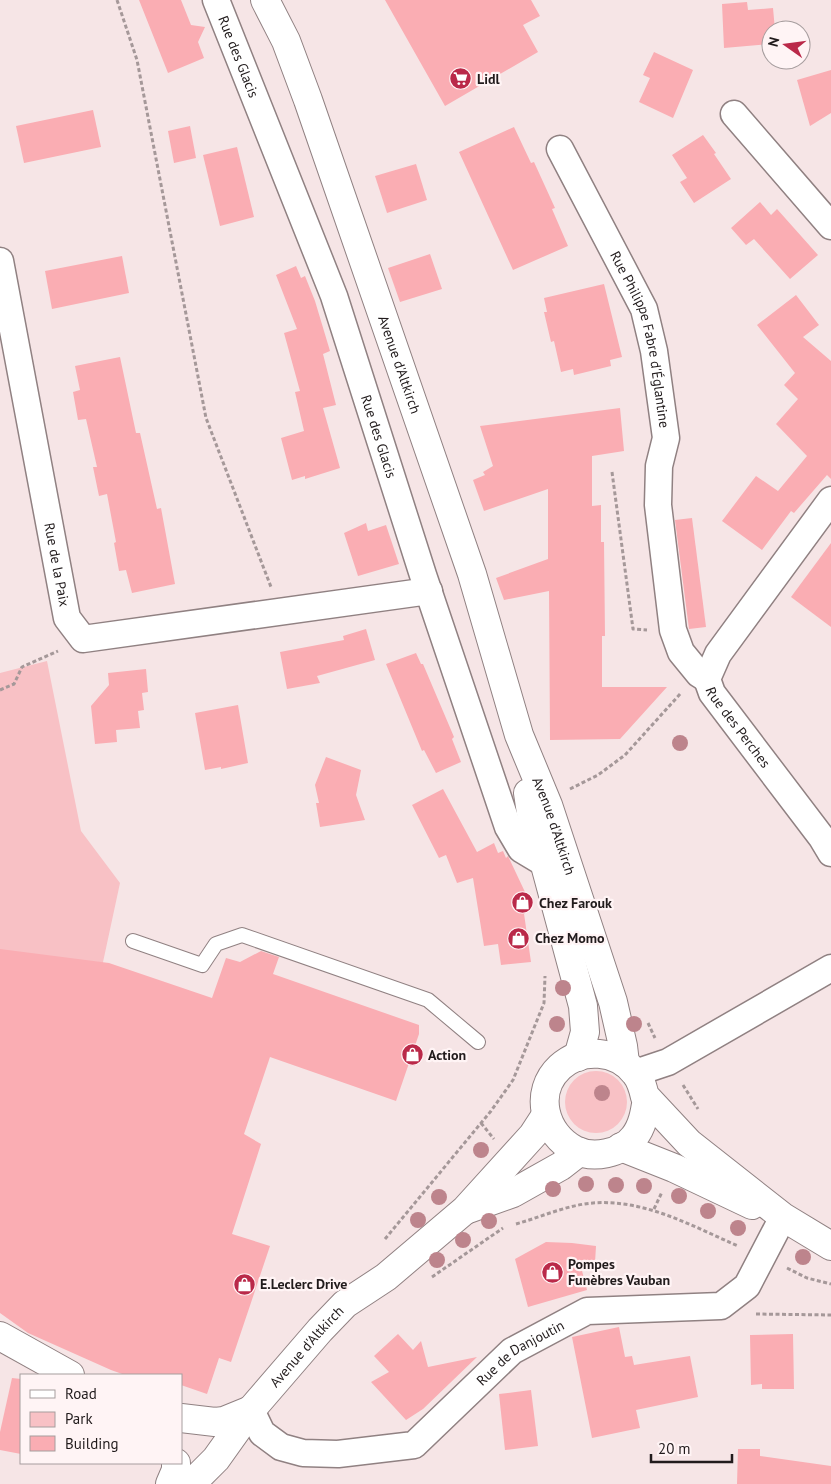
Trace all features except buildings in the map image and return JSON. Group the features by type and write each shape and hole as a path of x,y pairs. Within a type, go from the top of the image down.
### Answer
{"street":[{"name":"Rue des Glacis","path":"216,0 334,296 429,591 508,827 521,849 546,864"},
{"name":"Avenue d'Altkirch","path":"265,0 286,41 308,100 472,574 518,735 531,814 583,1006 585,1032 578,1057"},
{"path":"734,114 831,226"},
{"name":"Rue Philippe Fabre d'Églantine","path":"560,149 644,309 654,351 666,438 659,466 658,504 673,630 681,652 703,676"},
{"name":"Rue de la Paix","path":"0,261 66,618 83,639"},
{"name":"Rue des Perches","path":"831,500 703,676 712,693 816,830 831,853"},
{"path":"83,639 429,591"},
{"name":"Avenue d'Altkirch","path":"518,735 548,805 610,993 630,1068"},
{"path":"630,1068 668,1062 831,968"},
{"path":"647,1098 644,1117 634,1138 609,1153 594,1155 579,1152 565,1145 554,1135 546,1115 546,1092 551,1079 560,1067 586,1054 614,1056 630,1068 642,1085 647,1098 689,1143 783,1217 831,1246"},
{"name":"Avenue d'Altkirch","path":"191,1484 216,1459 251,1410 345,1304 386,1277 465,1210 533,1135 546,1115"},
{"path":"621,1147 674,1168 740,1200 783,1217"},
{"name":"Avenue d'Altkirch","path":"465,1210 513,1193 561,1166 579,1152"},
{"path":"721,1306 747,1286 783,1217"},
{"name":"Rue de Danjoutin","path":"251,1410 262,1433 282,1447 304,1453 338,1454 414,1444 512,1351 587,1311 721,1306"},
{"path":"0,1336 68,1374"},
{"path":"182,1418 224,1421 251,1410"},
{"path":"170,1484 176,1470 176,1464"}],"lane":[{"path":"133,941 202,965 216,944 242,935 428,1000 478,1042"}],"path":[{"path":"117,0 137,60 206,418 280,611"},
{"path":"612,472 633,629 673,630"},
{"path":"0,690 14,684 22,668 83,639"},
{"path":"568,790 598,775 625,755 703,676"},
{"path":"383,1241 491,1112 513,1080 544,1003"},
{"path":"512,1225 567,1208 593,1203 625,1204 654,1209 762,1256 807,1278 831,1284"},
{"path":"427,1280 504,1227"},
{"path":"721,1306 754,1314 831,1315"}],"green space":[{"path":"47,661 81,831 120,883 88,1032 0,1000 0,673"},
{"path":"590,1071 602,1071 618,1080 625,1090 627,1102 625,1114 618,1124 602,1133 590,1133 579,1128 570,1119 565,1108 565,1096 570,1085 579,1076"}],"place":[{"name":"Lidl","path":"461,79"},
{"name":"Chez Farouk","path":"523,903"},
{"name":"Chez Momo","path":"519,938"},
{"name":"Action","path":"412,1055"},
{"name":"Pompes Funèbres Vauban","path":"552,1272"},
{"name":"E.Leclerc Drive","path":"244,1284"}]}
